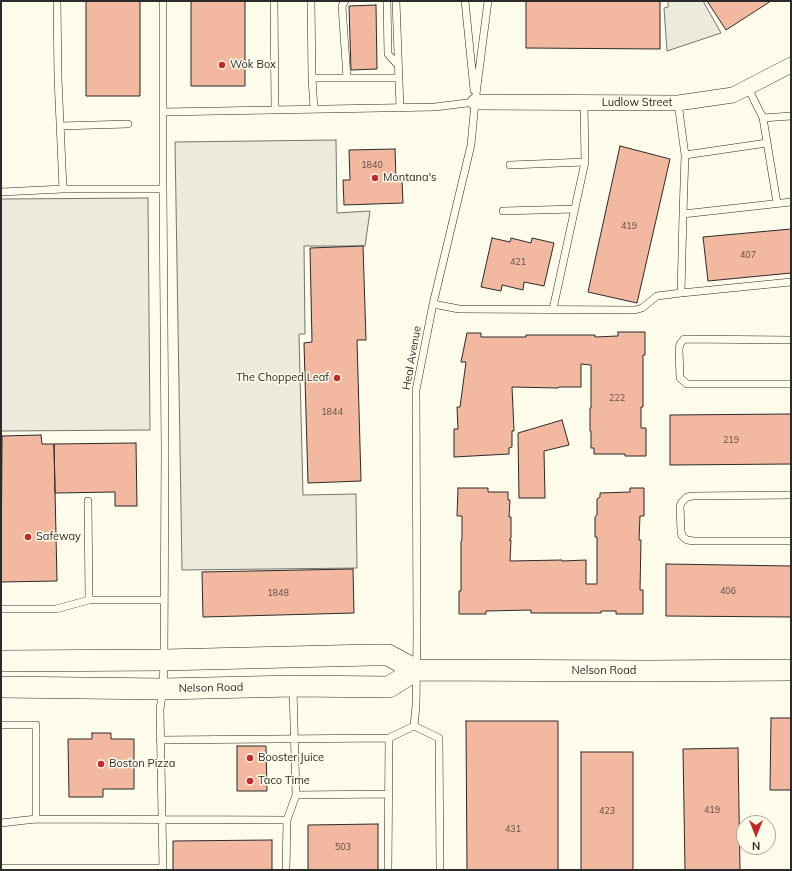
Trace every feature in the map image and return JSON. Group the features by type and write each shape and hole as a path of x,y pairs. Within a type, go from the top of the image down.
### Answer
{"street":[{"name":"Ludlow Street","path":"475,102 678,103 733,95 791,65"},
{"name":"Nelson Road","path":"1,661 164,660 388,655 416,670 791,670"},
{"name":"Nelson Road","path":"1,688 163,689 293,686 389,687 416,670"}],"lane":[{"path":"57,1 58,78 63,189"},
{"path":"1,868 163,869 160,709 163,689 164,660 165,449 163,1"},
{"path":"274,1 275,110"},
{"path":"311,1 314,108"},
{"path":"345,1 342,6 347,78"},
{"path":"387,1 388,54 398,65"},
{"path":"396,1 400,108"},
{"name":"Heal Avenue","path":"465,1 475,102"},
{"name":"Heal Avenue","path":"414,726 418,637 416,390 433,304 471,145 488,1"},
{"path":"312,78 398,78"},
{"path":"748,88 763,118 777,203"},
{"path":"163,112 314,108 435,107 475,102"},
{"path":"553,309 585,162 584,103"},
{"path":"678,103 685,155 681,293"},
{"path":"763,118 791,116"},
{"path":"60,126 128,124"},
{"path":"685,155 767,143"},
{"path":"510,165 585,162"},
{"path":"1,192 63,189 163,188"},
{"path":"683,214 791,202"},
{"path":"503,211 575,209"},
{"path":"433,304 459,309 635,310 642,308 657,296 791,282"},
{"path":"791,340 684,340 680,344 679,349 680,378 687,384 791,384"},
{"path":"791,495 694,496 687,497 680,506 682,536 687,540 791,541"},
{"path":"88,501 89,600"},
{"path":"1,609 56,609 89,600 164,600"},
{"path":"286,870 287,820 296,795 293,686"},
{"path":"1,725 36,725 36,819"},
{"path":"160,740 390,738 414,726 438,738 440,870"},
{"path":"388,870 390,738"},
{"path":"296,795 389,794"},
{"path":"1,823 36,819 287,820"}],"shaded area":[{"path":"668,1 703,1 721,33 667,51 664,8 668,7"},
{"path":"336,140 337,213 370,211 365,246 304,246 305,334 299,334 303,495 356,494 357,568 182,570 175,142"},
{"path":"148,198 150,430 1,431 1,199"}],"building":[{"path":"86,1 140,1 140,96 86,96"},
{"path":"191,1 245,1 245,86 191,86"},
{"path":"526,1 660,1 660,49 526,48"},
{"path":"707,1 771,1 726,30"},
{"path":"376,5 377,69 351,70 349,6"},
{"path":"620,146 670,159 637,303 588,292"},
{"path":"395,149 396,180 402,180 403,203 344,205 343,180 350,180 349,150"},
{"path":"791,229 791,273 708,281 703,237"},
{"path":"492,238 510,242 511,238 531,243 532,238 554,243 544,286 524,282 523,290 502,285 501,291 481,287"},
{"path":"363,246 366,340 357,340 361,481 308,483 304,343 312,342 310,248"},
{"path":"618,332 645,332 641,428 646,428 646,456 594,454 594,448 591,448 590,431 591,365 581,364 581,387 512,387 514,431 512,431 512,447 509,448 509,454 454,457 454,429 458,429 457,407 460,407 466,362 461,362 467,333 481,333 481,337 526,337 526,335 595,335 595,337 618,336"},
{"path":"791,414 791,464 670,465 670,415"},
{"path":"562,420 569,445 544,451 545,498 519,498 518,433"},
{"name":"Safeway","path":"41,435 42,444 54,444 57,581 1,582 2,436"},
{"path":"136,443 137,506 115,506 115,492 55,493 54,444"},
{"path":"458,488 488,488 488,492 508,492 508,500 510,500 509,517 511,517 511,538 509,540 511,540 510,561 586,560 586,584 597,584 597,537 595,537 595,517 597,515 597,499 600,497 600,493 630,492 630,488 644,488 644,516 640,516 639,540 641,540 640,590 643,590 643,614 616,614 616,611 601,611 601,613 531,613 531,610 486,611 486,614 459,614 459,591 461,591 462,516 457,516"},
{"path":"666,564 791,566 791,617 666,616"},
{"path":"353,569 354,613 203,617 202,572"},
{"path":"771,718 791,718 791,790 770,790"},
{"path":"466,721 558,721 558,870 467,870"},
{"name":"Boston Pizza","path":"92,733 111,733 111,739 134,739 134,789 103,789 103,797 69,797 68,739 92,739"},
{"path":"237,746 266,746 267,791 237,791"},
{"path":"738,748 739,815 736,815 736,855 740,855 740,870 685,870 683,749"},
{"path":"581,752 633,752 633,870 581,870"},
{"path":"378,824 378,870 308,870 308,825"},
{"path":"272,840 272,870 173,870 173,841"}],"place":[{"name":"Wok Box","path":"222,65"},
{"name":"Montana's","path":"375,178"},
{"name":"The Chopped Leaf","path":"337,378"},
{"name":"Safeway","path":"28,537"},
{"name":"Booster Juice","path":"250,758"},
{"name":"Boston Pizza","path":"101,764"},
{"name":"Taco Time","path":"250,781"}]}
